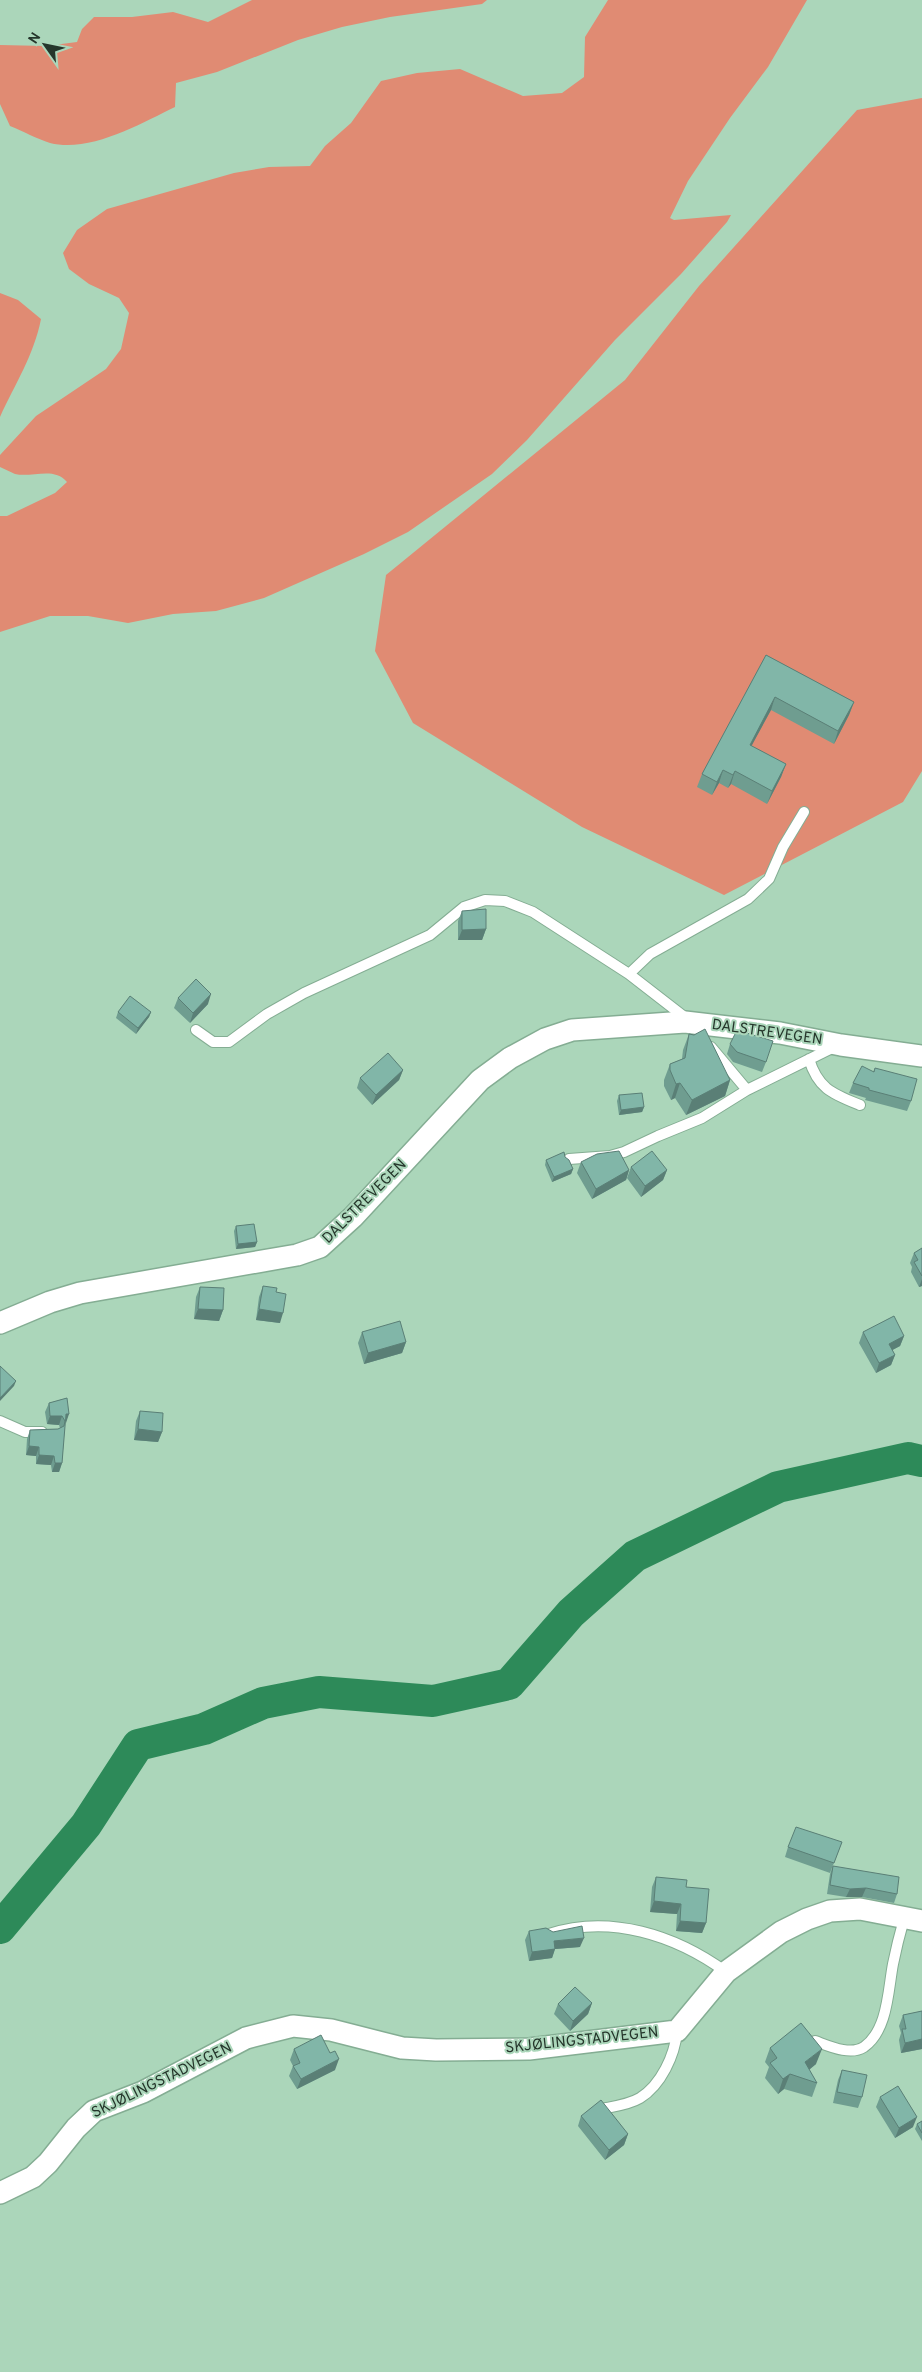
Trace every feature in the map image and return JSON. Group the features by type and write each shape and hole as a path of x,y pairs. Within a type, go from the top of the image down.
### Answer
{"street":[{"name":"DALSTREVEGEN","path":"0,1323 50,1302 80,1293 297,1255 320,1247 353,1217 480,1080 510,1058 545,1039 572,1030 644,1023 692,1023 780,1033 841,1045 922,1056"},
{"name":"SKJØLINGSTADVEGEN","path":"0,2193 33,2177 48,2163 76,2128 94,2111 143,2092 246,2038 293,2026 331,2030 402,2048 528,2050 677,2032 726,1972 781,1932 807,1918 830,1911 860,1909 900,1915 913,1920"}],"lane":[{"path":"629,974 650,954 748,899 769,879 783,847 804,812"},
{"name":"DALSTREVEGEN","path":"196,1030 213,1042 229,1042 267,1014 304,993 430,935 464,907 485,900 505,901 533,912 629,974 692,1023 747,1090"},
{"name":"DALSTREVEGEN","path":"569,1159 610,1156 624,1152 702,1118 747,1090 841,1045"},
{"path":"809,1060 814,1076 822,1085 835,1095 860,1105"},
{"path":"0,1421 25,1432 51,1432"},
{"name":"SKJØLINGSTADVEGEN","path":"815,2042 852,2050 864,2047 877,2032 886,2008 893,1963 913,1920"},
{"path":"549,1934 569,1927 615,1927 640,1930 684,1946 726,1972"},
{"name":"SKJØLINGSTADVEGEN","path":"606,2108 640,2098 656,2084 669,2063 677,2032"}],"shaded area":[{"path":"252,0 487,0 482,4 390,17 342,27 298,40 217,72 176,83 175,107 131,128 98,140 65,145 50,143 10,126 0,104 0,45 46,46 77,42 82,29 94,17 132,17 173,12 208,22"},
{"path":"608,0 807,0 768,67 730,118 688,181 670,218 674,220 731,215 727,222 681,274 615,340 527,440 492,474 408,532 364,554 264,598 216,611 173,614 128,623 88,616 50,616 0,632 0,516 7,516 55,493 67,482 62,477 49,473 15,474 0,467 0,455 36,416 106,369 121,349 129,313 119,298 89,284 69,269 63,253 77,230 107,209 234,173 269,167 310,166 325,146 351,123 381,81 417,73 460,69 523,96 562,93 584,77 585,37"},
{"path":"922,98 922,771 903,802 724,895 582,827 413,723 375,651 386,575 625,380 699,286 857,110"},
{"path":"0,293 18,300 41,319 29,357 0,417"}],"building":[{"path":"766,655 854,702 838,731 775,697 750,745 786,764 772,791 735,771 733,775 723,770 717,782 702,774"},
{"path":"486,909 486,929 462,930 462,911"},
{"path":"196,979 211,994 193,1013 178,998"},
{"path":"130,996 151,1012 138,1028 118,1012"},
{"path":"705,1029 730,1080 692,1100 680,1083 676,1084 670,1070 670,1064 685,1058 689,1034 694,1035"},
{"path":"737,1030 773,1041 766,1062 737,1052 730,1044"},
{"path":"388,1053 403,1070 376,1095 360,1078"},
{"path":"862,1066 874,1072 875,1068 917,1079 911,1101 869,1090 869,1088 853,1083"},
{"path":"642,1093 644,1107 621,1110 619,1095"},
{"path":"619,1151 629,1170 596,1189 581,1162 597,1154"},
{"path":"652,1151 667,1170 645,1186 631,1167"},
{"path":"564,1152 573,1169 554,1177 546,1160"},
{"path":"254,1224 257,1242 238,1244 236,1226"},
{"path":"922,1248 922,1276 914,1262 918,1260 914,1253"},
{"path":"263,1286 277,1288 276,1292 286,1294 283,1313 259,1309"},
{"path":"200,1287 224,1288 223,1310 198,1309"},
{"path":"894,1316 904,1336 889,1344 895,1355 879,1363 863,1332"},
{"path":"400,1321 406,1342 368,1353 362,1332"},
{"path":"0,1366 16,1381 0,1398"},
{"path":"67,1398 69,1414 66,1414 62,1463 55,1463 54,1456 39,1455 39,1447 29,1446 30,1430 58,1429 64,1426 65,1421 62,1416 50,1416 49,1403"},
{"path":"140,1411 163,1413 162,1432 138,1429"},
{"path":"796,1827 842,1842 834,1863 788,1847"},
{"path":"833,1866 899,1877 897,1894 866,1888 850,1889 830,1885"},
{"path":"656,1877 687,1880 686,1887 709,1889 706,1923 680,1921 681,1904 654,1901"},
{"path":"582,1926 584,1938 554,1941 555,1949 532,1952 529,1931 546,1928 553,1932"},
{"path":"575,1987 592,2003 573,2021 558,2004"},
{"path":"922,2011 922,2039 905,2043 902,2029 906,2029 903,2015"},
{"path":"801,2023 822,2049 805,2062 817,2083 790,2074 783,2079 770,2063 777,2058 770,2048"},
{"path":"321,2035 330,2053 335,2051 339,2059 301,2079 293,2066 300,2063 294,2049"},
{"path":"842,2070 867,2075 862,2097 837,2092"},
{"path":"898,2086 917,2117 899,2128 880,2097"},
{"path":"601,2100 628,2134 609,2150 581,2116"},
{"path":"922,2121 922,2133 917,2124"}],"waterway":[{"path":"0,1928 86,1825 138,1745 204,1729 263,1703 319,1692 433,1701 509,1684 571,1613 635,1556 778,1487 908,1458 922,1461"}]}
